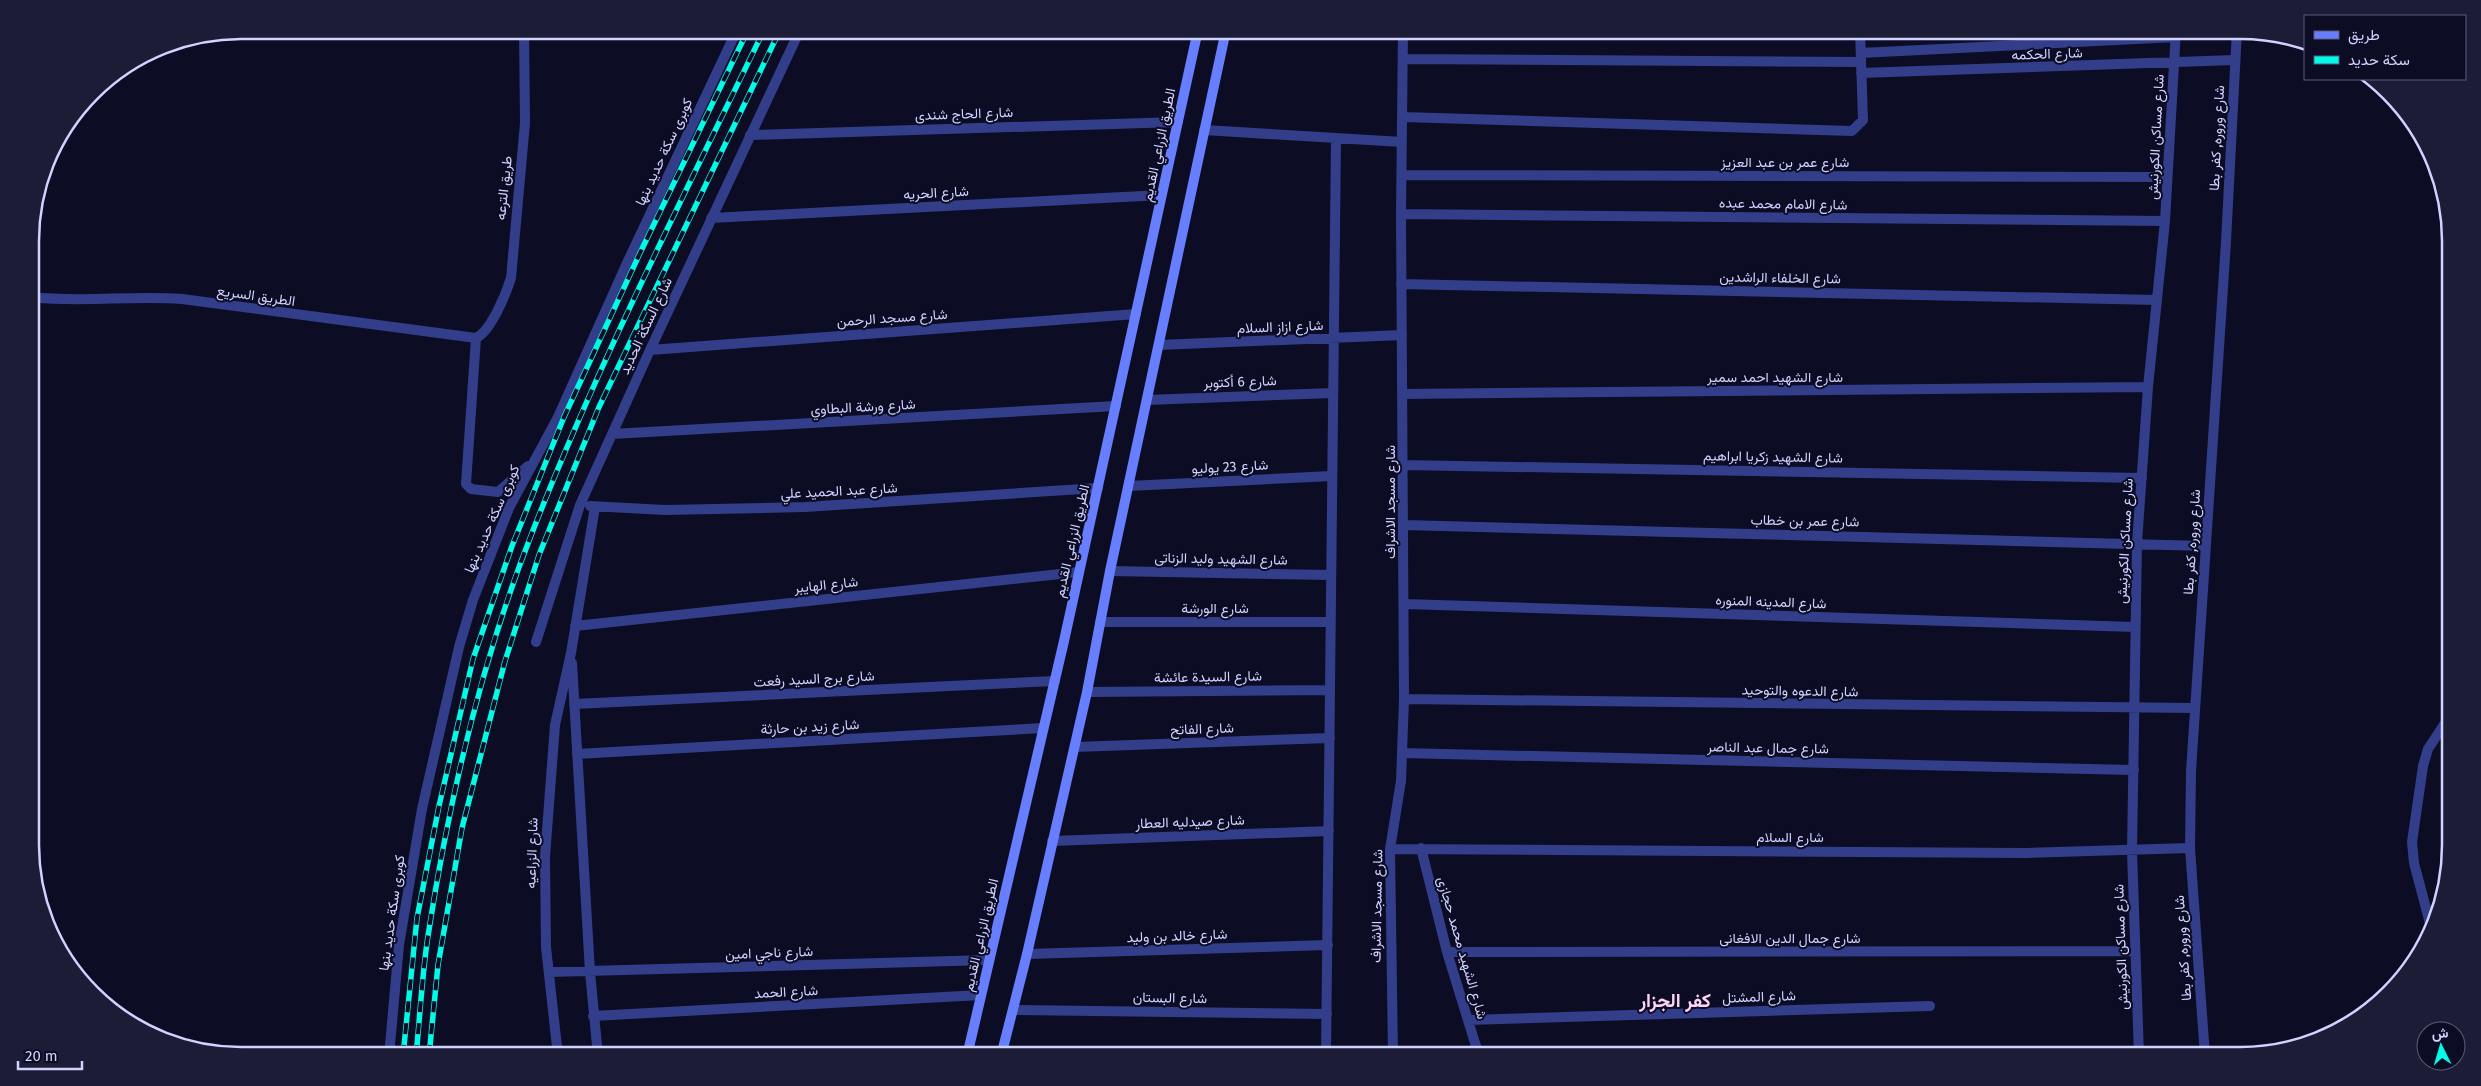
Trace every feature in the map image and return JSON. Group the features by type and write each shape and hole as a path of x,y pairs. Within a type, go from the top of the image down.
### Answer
{"main road":[{"name":"الطريق الزراعي القديم","path":"969,1047 1055,681 1196,39"},
{"path":"1003,1047 1027,954 1087,692 1110,571 1224,39"}],"street":[{"name":"طريق الترعه","path":"476,338 486,329 506,294 511,278 525,123 524,39"},
{"name":"كوبرى سكة حديد بنها","path":"390,1047 404,916 439,728 473,600 490,553 533,462 558,416 627,262 733,39"},
{"name":"شارع السكة الحديد","path":"536,642 580,506 650,350 796,39"},
{"name":"شارع مسجد الاشراف","path":"1393,1047 1390,972 1390,849 1401,781 1405,604 1401,214 1403,39"},
{"path":"1403,117 1852,131 1864,120 1860,39"},
{"path":"1403,59 1861,58 2110,39"},
{"name":"شارع مساكن الكورنيش","path":"2139,1047 2132,851 2137,543 2148,387 2165,221 2176,39"},
{"name":"شارع وروره, كفر بطا","path":"2204,1047 2190,848 2195,708 2226,242 2236,39"},
{"name":"شارع الحكمه","path":"1861,73 2174,64 2235,60"},
{"name":"شارع الحاج شندى","path":"750,135 1178,122"},
{"path":"1204,130 1402,142"},
{"path":"1326,1047 1336,138"},
{"name":"شارع عمر بن عبد العزيز","path":"1402,175 2167,177"},
{"name":"شارع الحريه","path":"711,218 1162,195"},
{"name":"شارع الامام محمد عبده","path":"1401,214 2165,221"},
{"name":"شارع الخلفاء الراشدين","path":"1402,284 2157,300"},
{"name":"الطريق السريع","path":"39,298 72,300 140,297 182,299 476,338"},
{"name":"شارع مسجد الرحمن","path":"650,350 1136,314"},
{"name":"شارع ازاز السلام","path":"1159,345 1402,335"},
{"path":"476,338 466,484 471,489 498,492 533,462"},
{"name":"شارع الشهيد احمد سمير","path":"1402,394 2148,387"},
{"name":"شارع 6 أكتوبر","path":"1147,400 1334,393"},
{"name":"شارع ورشة البطاوي","path":"612,434 1116,406"},
{"name":"شارع الشهيد زكريا ابراهيم","path":"1404,465 2142,478"},
{"name":"شارع 23 يوليو","path":"1129,486 1332,476"},
{"name":"شارع عبد الحميد علي","path":"580,506 665,510 806,507 1098,488"},
{"name":"شارع الزراعيه","path":"557,1047 544,902 544,856 555,725 571,652 595,507"},
{"name":"شارع عمر بن خطاب","path":"1404,525 2205,546"},
{"name":"شارع الشهيد وليد الزناتى","path":"1110,571 1332,575"},
{"name":"شارع الهايبر","path":"575,626 1079,572"},
{"name":"شارع المدينه المنوره","path":"1405,604 2136,627"},
{"name":"شارع الورشة","path":"1100,622 1331,622"},
{"name":"شارع الزراعيه","path":"571,652 590,972 597,1047"},
{"name":"شارع برج السيد رفعت","path":"574,704 1055,681"},
{"name":"شارع السيدة عائشة","path":"1087,692 1330,690"},
{"name":"شارع الدعوه والتوحيد","path":"1404,699 2195,708"},
{"name":"شارع زيد بن حارثة","path":"577,754 1044,728"},
{"path":"2429,919 2414,863 2412,842 2423,766 2428,749 2442,728"},
{"name":"شارع الفاتح","path":"1074,746 1330,738"},
{"name":"شارع جمال عبد الناصر","path":"1402,753 2134,770"},
{"name":"شارع صيدليه العطار","path":"1052,842 1329,831"},
{"name":"شارع الشهيد محمد حجازى","path":"1421,848 1447,952 1476,1047"},
{"name":"شارع السلام","path":"1390,849 2017,853 2190,848"},
{"name":"شارع خالد بن وليد","path":"1027,954 1328,945"},
{"name":"شارع جمال الدين الافغانى","path":"1447,952 2134,951"},
{"name":"شارع ناجي امين","path":"549,972 989,960"},
{"name":"شارع الحمد","path":"594,1016 981,995"},
{"name":"شارع المشتل","path":"1468,1020 1930,1006"},
{"name":"شارع البستان","path":"1013,1010 1326,1014"}],"railway":[{"path":"404,1047 417,918 439,806 473,659 512,546 564,417 640,253 744,39"},
{"path":"417,1047 426,951 446,833 469,732 497,631 532,533 585,405 673,217 760,39"},
{"path":"430,1047 438,965 462,828 505,661 539,555 599,407 776,39"}],"district":[{"name":"كفر الجزار","path":"1675,1000"}]}
